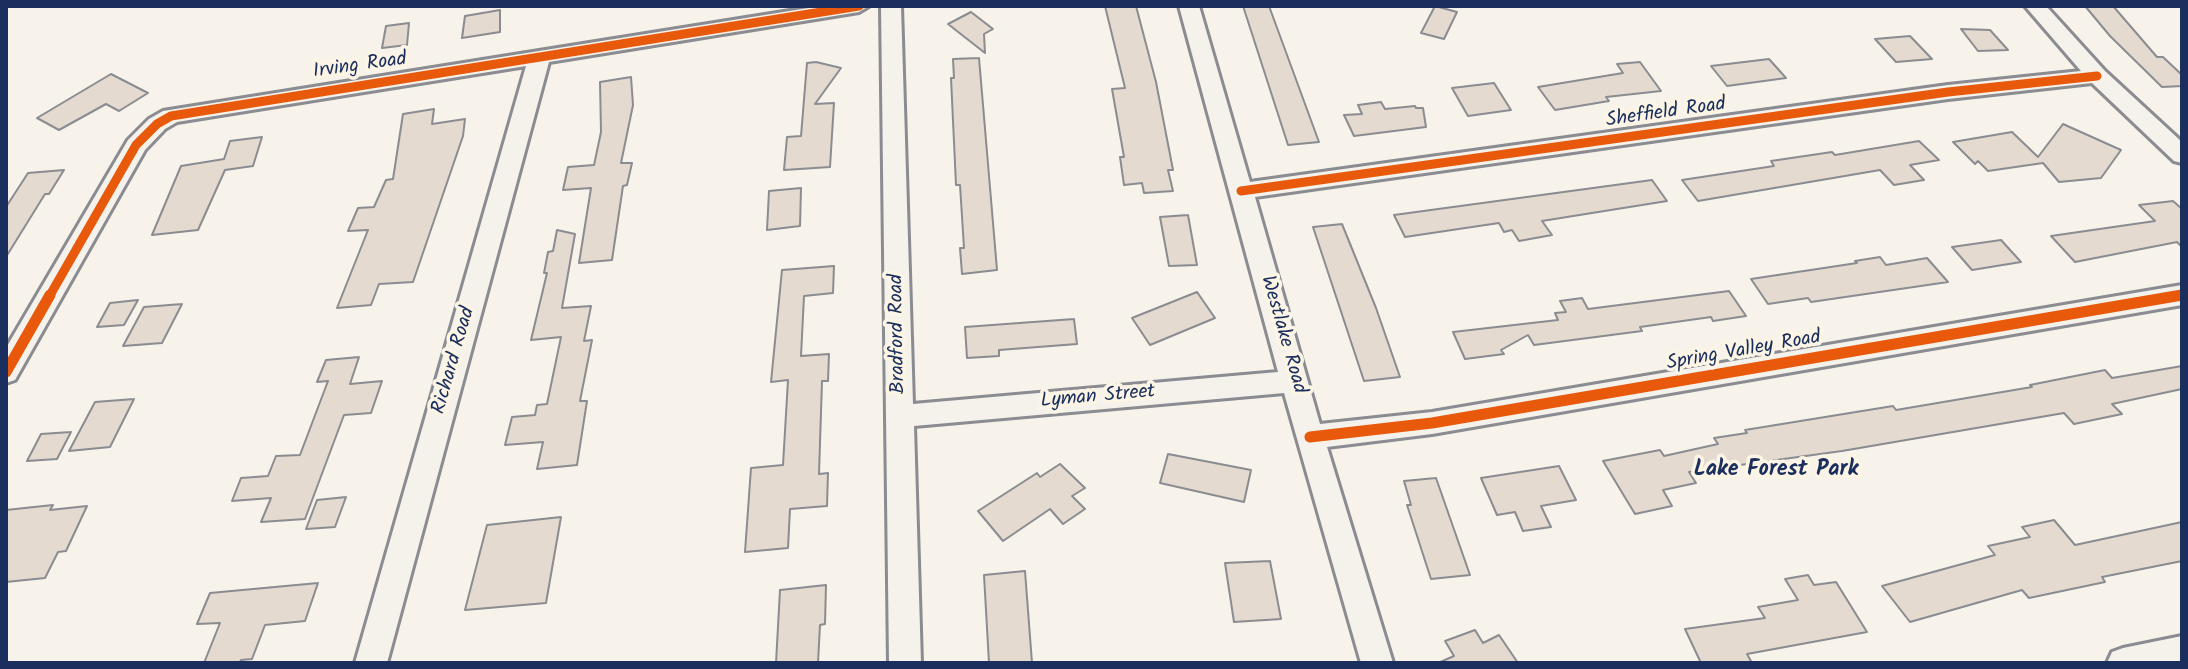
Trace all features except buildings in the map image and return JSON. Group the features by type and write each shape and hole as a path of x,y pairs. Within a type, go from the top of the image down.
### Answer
{"street":[{"name":"Irving Road","path":"6,372 136,145 157,124 190,111 539,59 859,6"},
{"name":"Bradford Road","path":"891,6 905,663"},
{"name":"Westlake Road","path":"1189,6 1377,663"},
{"path":"2035,6 2097,76 2182,155"},
{"name":"Richard Road","path":"371,663 539,59"},
{"name":"Sheffield Road","path":"1241,191 1948,92 2097,76"},
{"name":"Spring Valley Road","path":"1310,437 1432,423 2182,295"},
{"name":"Lyman Street","path":"901,416 1294,381"},
{"path":"2123,663 2182,651"}],"cycle path":[{"path":"6,372 136,145 157,124 171,116 859,6"},
{"path":"1241,191 1948,92 2097,76"},
{"path":"1310,437 1432,423 2182,295"}],"district":[{"name":"Lake Forest Park","path":"1776,471"}]}
